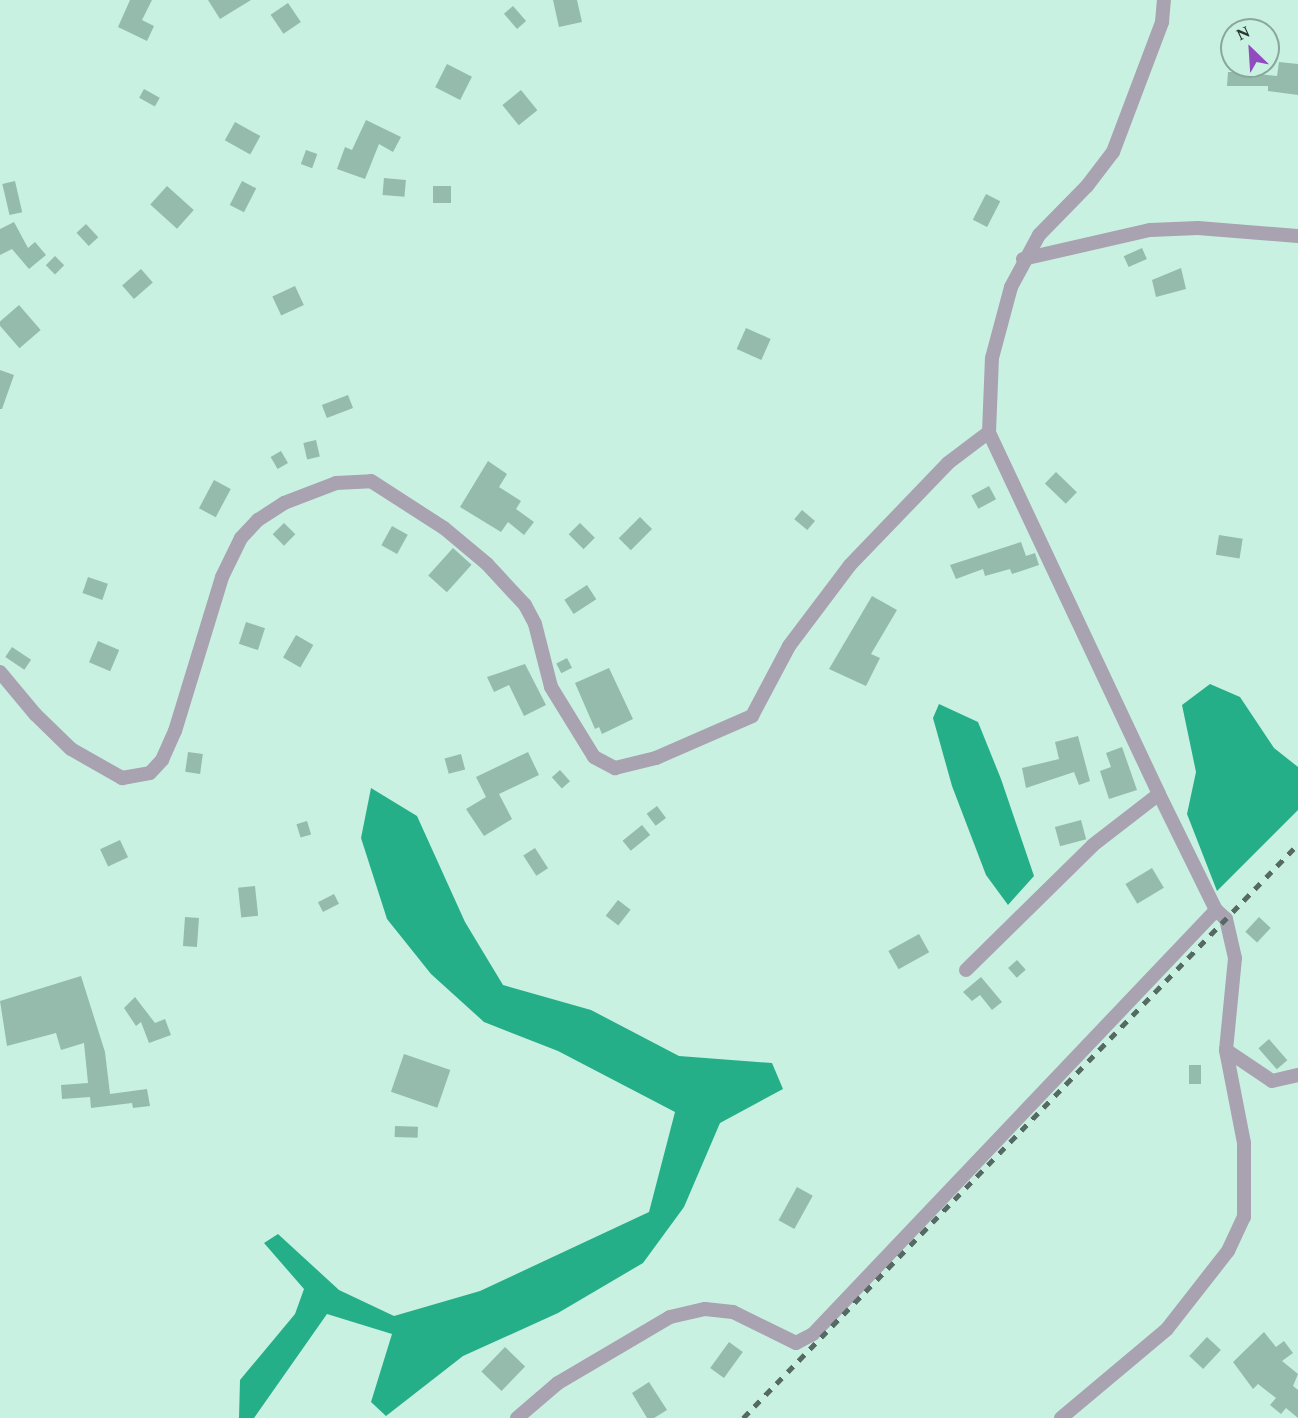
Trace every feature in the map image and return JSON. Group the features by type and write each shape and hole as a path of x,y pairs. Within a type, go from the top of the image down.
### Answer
{"street":[{"path":"1061,1418 1167,1329 1228,1251 1244,1217 1244,1143 1226,1050 1235,958 1226,919 1216,910 1159,794 989,432 992,358 1011,287 1023,259 1113,152 1162,22 1164,0"},
{"path":"1023,259 1150,230 1198,228 1298,236"},
{"path":"0,672 35,714 71,748 122,778 150,773 162,760 175,731 222,577 241,538 258,520 284,503 336,483 371,481 444,528 487,564 525,605 535,624 551,687 594,757 615,768 656,758 752,716 789,646 850,565 948,463 989,432"},
{"path":"966,970 1093,845 1159,794"},
{"path":"517,1418 558,1383 669,1317 705,1309 733,1312 796,1343 813,1334 1216,910"},
{"path":"1226,1050 1272,1080 1298,1075"}],"shaded area":[{"path":"1210,684 1240,697 1274,748 1298,767 1298,810 1217,891 1187,814 1196,772 1182,705"},
{"path":"939,704 978,722 1001,779 1034,876 1008,905 986,875 952,786 933,718"},
{"path":"371,788 417,816 465,922 503,985 591,1010 679,1056 772,1063 783,1089 720,1123 684,1207 643,1263 558,1313 463,1356 386,1416 371,1402 392,1334 327,1314 254,1418 239,1418 240,1380 295,1314 304,1289 264,1243 278,1234 339,1290 394,1316 480,1291 649,1212 675,1112 558,1051 484,1022 431,974 387,919 361,838"}],"building":[{"path":"130,0 152,0 142,20 154,26 147,41 118,27"},
{"path":"208,0 251,0 220,19"},
{"path":"553,0 577,0 582,22 559,27"},
{"path":"288,3 301,22 283,34 271,15"},
{"path":"513,6 526,21 517,29 504,14"},
{"path":"1280,62 1298,64 1298,95 1268,91 1268,86 1227,86 1228,78 1280,78"},
{"path":"447,64 472,77 460,100 435,87"},
{"path":"144,89 160,98 155,106 139,98"},
{"path":"521,90 537,110 519,125 502,105"},
{"path":"366,120 401,137 393,152 379,144 365,179 337,169 345,147 352,150"},
{"path":"235,122 260,136 250,154 225,140"},
{"path":"306,150 317,154 312,168 301,164"},
{"path":"384,178 406,180 404,197 383,195"},
{"path":"15,181 22,212 10,215 2,184"},
{"path":"242,181 256,188 244,212 230,205"},
{"path":"167,186 194,210 177,229 150,205"},
{"path":"433,186 451,186 451,203 433,203"},
{"path":"986,194 1000,201 987,227 973,220"},
{"path":"14,222 28,248 35,242 46,255 29,269 12,249 0,255 0,229"},
{"path":"86,224 98,237 89,246 76,233"},
{"path":"1142,248 1147,259 1129,267 1124,256"},
{"path":"55,256 64,265 55,274 46,265"},
{"path":"1181,268 1186,289 1156,297 1152,280"},
{"path":"141,269 153,283 134,299 122,285"},
{"path":"295,286 304,305 281,316 272,297"},
{"path":"19,305 41,330 20,348 0,326 0,322"},
{"path":"746,328 771,339 761,360 737,349"},
{"path":"0,370 14,375 2,409 0,409"},
{"path":"348,395 353,408 327,418 322,405"},
{"path":"316,440 320,457 307,459 303,443"},
{"path":"281,451 288,463 278,469 271,457"},
{"path":"488,461 507,474 499,487 521,501 516,509 534,522 524,535 508,522 501,532 460,507"},
{"path":"1056,472 1077,492 1066,504 1045,484"},
{"path":"214,480 231,489 216,517 199,508"},
{"path":"989,486 996,499 978,509 971,495"},
{"path":"802,510 815,521 807,530 794,519"},
{"path":"640,517 652,529 631,550 619,538"},
{"path":"284,523 295,534 284,546 273,534"},
{"path":"580,523 595,538 584,549 569,534"},
{"path":"392,526 408,535 397,554 381,545"},
{"path":"1219,535 1243,539 1240,559 1216,555"},
{"path":"1021,542 1026,556 1035,553 1039,565 1012,574 1010,569 985,576 983,569 956,579 950,565"},
{"path":"453,548 472,565 447,592 428,575"},
{"path":"88,577 108,584 102,600 82,593"},
{"path":"587,585 596,599 574,614 564,600"},
{"path":"872,596 897,610 871,654 880,658 866,686 829,669"},
{"path":"246,622 265,628 258,650 239,644"},
{"path":"296,635 313,645 300,668 283,658"},
{"path":"98,641 119,650 110,671 89,662"},
{"path":"12,647 31,660 24,670 5,657"},
{"path":"567,658 572,668 561,673 556,663"},
{"path":"525,664 546,705 524,716 509,685 494,692 487,677"},
{"path":"609,668 633,719 602,734 599,727 595,729 575,683"},
{"path":"1078,736 1090,781 1079,785 1074,772 1026,788 1022,768 1059,759 1055,742"},
{"path":"1122,747 1137,790 1109,799 1100,771 1111,767 1106,753"},
{"path":"188,752 203,754 200,774 185,772"},
{"path":"528,752 539,775 499,794 512,819 484,836 466,809 486,797 476,777"},
{"path":"461,754 465,769 449,774 445,758"},
{"path":"560,770 570,781 562,789 552,777"},
{"path":"657,806 666,818 656,826 647,814"},
{"path":"1081,820 1086,839 1060,846 1055,827"},
{"path":"307,821 311,834 301,838 296,824"},
{"path":"642,825 650,835 631,851 623,841"},
{"path":"120,840 128,857 108,867 100,849"},
{"path":"535,848 548,868 536,876 523,856"},
{"path":"1152,868 1164,888 1137,904 1125,884"},
{"path":"255,886 258,916 241,918 238,888"},
{"path":"334,894 339,904 323,912 318,902"},
{"path":"618,900 631,910 618,926 606,916"},
{"path":"185,917 199,918 197,947 183,946"},
{"path":"1259,917 1271,928 1257,943 1245,932"},
{"path":"919,934 929,952 899,969 888,951"},
{"path":"1017,960 1026,970 1017,978 1008,968"},
{"path":"81,976 105,1052 110,1094 147,1089 150,1106 133,1108 132,1103 91,1108 90,1097 62,1099 61,1085 88,1083 84,1043 61,1050 56,1033 7,1046 0,1001"},
{"path":"981,977 1002,1002 992,1010 980,995 972,1001 963,992"},
{"path":"135,997 155,1023 165,1019 171,1035 149,1043 141,1022 136,1026 124,1008"},
{"path":"1269,1039 1287,1060 1277,1069 1258,1048"},
{"path":"404,1054 450,1070 437,1108 391,1092"},
{"path":"1189,1065 1201,1065 1201,1084 1189,1084"},
{"path":"395,1126 418,1127 418,1138 395,1137"},
{"path":"797,1187 813,1196 794,1229 779,1220"},
{"path":"1264,1332 1276,1347 1284,1341 1293,1353 1282,1361 1298,1374 1293,1386 1298,1390 1298,1418 1286,1408 1281,1414 1270,1405 1276,1398 1258,1384 1253,1389 1233,1362"},
{"path":"1207,1337 1221,1350 1203,1369 1189,1356"},
{"path":"729,1342 743,1352 724,1378 710,1368"},
{"path":"505,1347 525,1366 502,1391 481,1371"},
{"path":"649,1382 667,1410 654,1418 647,1418 632,1393"}],"railway":[{"path":"743,1418 1298,844"}]}
